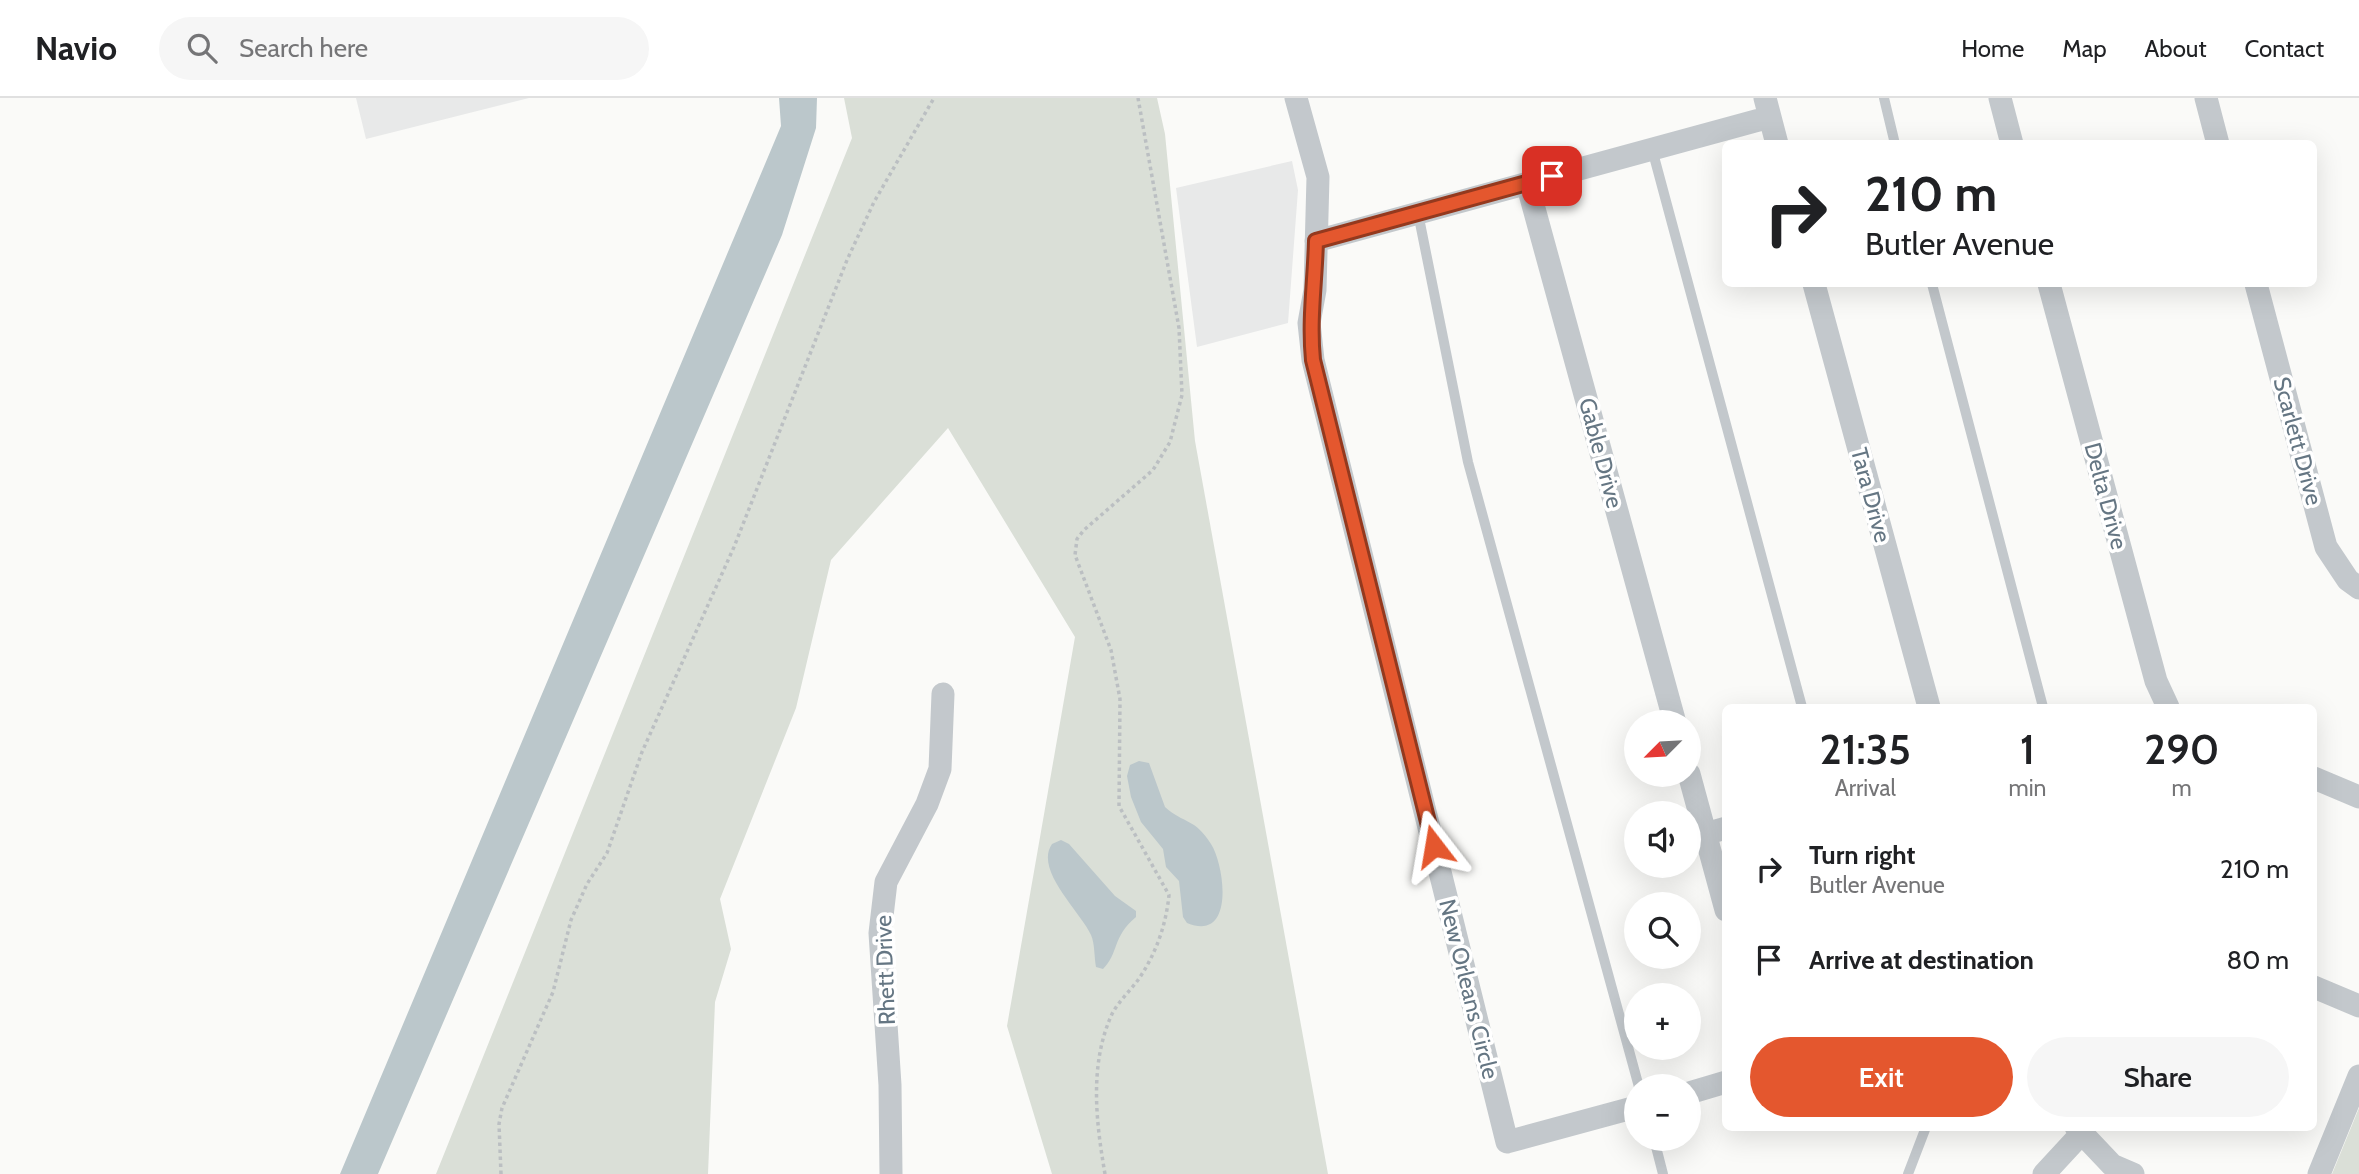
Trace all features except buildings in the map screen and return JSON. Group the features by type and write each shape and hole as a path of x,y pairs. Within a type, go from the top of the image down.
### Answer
{"street":[{"name":"New Orleans Circle","path":"1296,98 1318,177 1315,290 1309,323 1313,360 1507,1142 1624,1110"},
{"path":"2000,98 2011,140"},
{"path":"2206,98 2217,140"},
{"path":"1316,241 1651,149 1767,107 1776,140"},
{"name":"Gable Drive","path":"1527,183 1671,710"},
{"name":"Tara Drive","path":"1815,287 1927,704"},
{"name":"Delta Drive","path":"2050,287 2156,681 2167,704"},
{"name":"Scarlett Drive","path":"2257,287 2326,547 2348,580 2359,588"},
{"name":"Rhett Drive","path":"891,1174 890,1085 881,920 886,882 927,804 940,769 943,694"},
{"path":"2317,779 2359,797"},
{"path":"1695,788 1715,831 1722,881"},
{"path":"2317,988 2359,1006"},
{"path":"2319,1174 2359,1076"},
{"path":"1701,1090 1722,1084"},
{"path":"2044,1174 2078,1131 2112,1165 2133,1174"}],"lane":[{"path":"1884,98 1894,140"},
{"path":"1651,149 1801,704"},
{"path":"1418,213 1468,462 1635,1074"},
{"path":"1933,287 2042,704"},
{"path":"1908,1174 1924,1131"},
{"path":"1657,1151 1663,1174"}],"path":[{"path":"501,1174 499,1124 502,1108 553,992 570,920 587,884 607,853 642,752 734,547 847,260 874,202 934,98"},
{"path":"1105,1174 1095,1118 1100,1057 1113,1012 1139,978 1161,938 1169,895 1119,806 1120,699 1111,650 1075,555 1077,540 1084,530 1153,470 1170,443 1182,395 1179,328 1138,98"}],"shaded area":[{"path":"356,98 529,98 366,139"},
{"path":"779,98 817,98 816,128 782,235 378,1174 340,1174 781,126"},
{"path":"844,98 1157,98 1165,134 1195,441 1328,1174 1052,1174 1007,1026 1075,637 948,428 831,560 796,708 720,899 731,949 715,1002 708,1174 436,1174 852,138"},
{"path":"1292,161 1298,190 1288,323 1197,347 1176,188"},
{"path":"1139,761 1149,763 1165,807 1194,825 1211,844 1220,868 1222,884 1219,913 1213,922 1202,926 1187,923 1183,917 1179,881 1166,867 1163,849 1141,822 1131,797 1127,776 1130,765"},
{"path":"1061,840 1069,844 1115,896 1136,911 1136,917 1123,931 1112,957 1103,969 1096,967 1091,935 1061,890 1049,866 1048,854 1052,844"},
{"path":"2359,1108 2359,1174 2332,1174"}],"route":[{"path":"1434,846 1313,360 1309,323 1315,290 1316,241 1552,176"}]}
